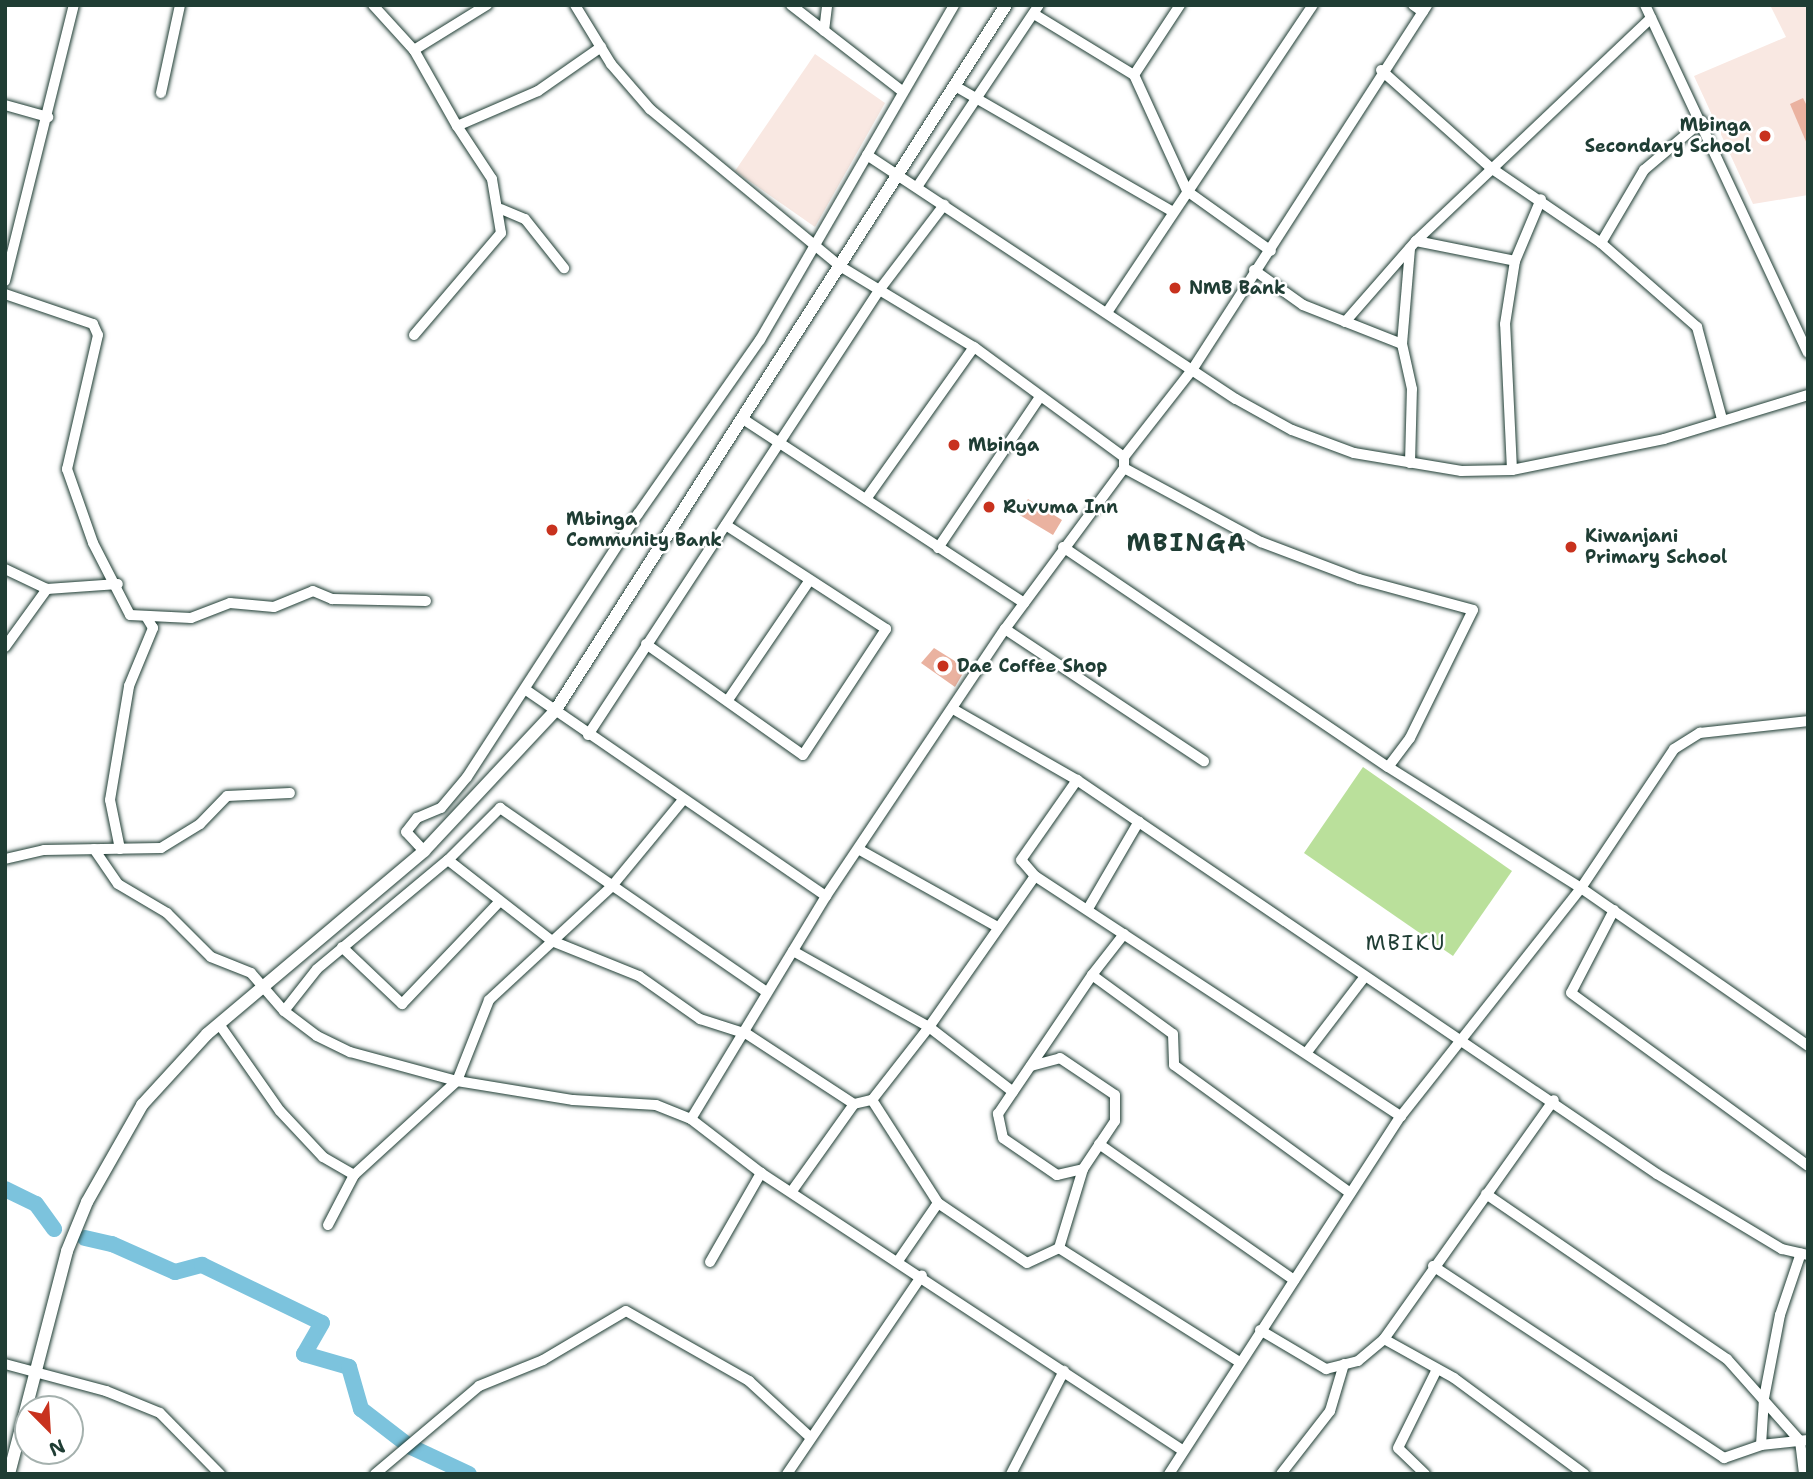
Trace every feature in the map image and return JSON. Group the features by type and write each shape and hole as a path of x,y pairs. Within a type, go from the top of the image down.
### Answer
{"main road":[{"path":"9,1474 33,1370 67,1251 120,1139 172,1068 219,1024 424,851 555,711 1006,5"}],"street":[{"path":"5,281 74,5"},
{"path":"161,93 180,5"},
{"path":"373,5 414,51 457,126 492,179 501,209 500,233 414,335"},
{"path":"414,51 487,5"},
{"path":"575,5 601,47 650,108 840,266 974,347 1124,462 1261,542 1359,579 1473,610 1410,738 1388,767"},
{"path":"790,5 902,90"},
{"path":"824,31 827,5"},
{"path":"424,851 406,832 417,818 441,807 467,777 526,690 638,513 760,340 817,246 902,90 954,5"},
{"path":"1134,75 1180,5"},
{"path":"1108,311 1313,5"},
{"path":"1644,5 1702,121 1808,353"},
{"path":"691,1119 747,1034 767,992 827,896 1005,629 1192,370 1254,270 1271,251 1421,7"},
{"path":"917,187 1036,10 1134,75 1187,191 1271,251"},
{"path":"1345,323 1413,244 1651,18"},
{"path":"457,126 538,91 601,47"},
{"path":"1381,71 1491,168 1541,199 1601,243 1697,327 1722,419"},
{"path":"955,86 979,97 1173,212"},
{"path":"5,105 48,117"},
{"path":"1601,243 1644,170 1702,121"},
{"path":"867,155 1108,311 1192,370 1292,430 1354,453 1410,463 1512,470 1582,459 1808,395"},
{"path":"1512,470 1505,324 1515,261 1541,199"},
{"path":"588,735 880,289 944,205"},
{"path":"501,209 525,219 564,268"},
{"path":"1413,244 1515,261"},
{"path":"1410,463 1412,389 1402,344 1413,244"},
{"path":"1254,270 1303,305 1402,344"},
{"path":"5,294 93,324 98,335 67,469 93,543 118,584 130,615 147,618 170,612 191,618 230,603 274,607 313,591 332,599 426,601"},
{"path":"866,499 974,347"},
{"path":"938,548 1038,398"},
{"path":"743,419 1024,603"},
{"path":"646,644 803,755 886,629 726,525"},
{"path":"1063,548 1388,767 1614,910 1808,1046"},
{"path":"5,569 47,589 118,584"},
{"path":"728,700 810,580"},
{"path":"5,647 47,589"},
{"path":"120,849 110,800 129,686 153,628 147,618"},
{"path":"1005,629 1204,761"},
{"path":"526,690 588,735 827,896"},
{"path":"953,709 1077,780 1363,979 1455,1040 1554,1100 1657,1174 1782,1249 1804,1254 1780,1315 1764,1398 1761,1445"},
{"path":"1169,1474 1239,1362 1401,1116 1455,1040 1581,888 1674,748 1700,733 1808,721"},
{"path":"1077,780 1021,860 1035,876 1089,907 1124,934 1401,1116"},
{"path":"5,859 44,850 162,848 200,824 227,796 290,793"},
{"path":"328,1225 354,1175 457,1082 489,1000 612,886 683,800"},
{"path":"284,1011 317,969 448,860 500,808 767,992"},
{"path":"1089,907 1139,821"},
{"path":"94,849 118,884 167,913 211,957 251,973 284,1011 350,1052 457,1082 573,1100 656,1105 691,1119 761,1174 922,1275 1182,1450"},
{"path":"860,850 998,927"},
{"path":"448,860 552,941 639,976 700,1019 747,1034 854,1104"},
{"path":"792,1191 854,1104 872,1100 929,1027 1035,876"},
{"path":"342,947 402,1004 499,902"},
{"path":"1614,910 1571,993 1808,1166"},
{"path":"1083,1169 1057,1175 1003,1138 998,1114 1092,975 1124,934"},
{"path":"793,951 929,1027 1013,1092"},
{"path":"1092,975 1173,1034 1174,1065 1350,1193"},
{"path":"1307,1052 1363,979"},
{"path":"219,1024 280,1111 323,1157 354,1175"},
{"path":"872,1100 938,1203 1027,1263 1059,1248 1083,1169 1115,1121 1115,1095 1060,1058 1031,1066"},
{"path":"1260,1330 1326,1368 1358,1361 1384,1339 1433,1266 1554,1100"},
{"path":"1099,1144 1294,1280"},
{"path":"710,1262 761,1174"},
{"path":"1486,1194 1727,1359 1804,1440 1804,1474"},
{"path":"898,1261 938,1203"},
{"path":"1059,1248 1239,1362"},
{"path":"1433,1266 1724,1458 1761,1445 1804,1440"},
{"path":"787,1474 922,1275"},
{"path":"375,1474 479,1386 543,1360 626,1311 748,1381 810,1437"},
{"path":"1384,1339 1437,1369 1584,1474"},
{"path":"5,1364 33,1370 160,1413 220,1474"},
{"path":"1281,1474 1330,1411 1344,1364"},
{"path":"1425,1474 1398,1448 1437,1369"},
{"path":"1012,1474 1064,1371"}],"shaded area":[{"name":"Mbinga Secondary School","path":"1770,5 1808,5 1808,195 1753,204 1694,76 1786,37"},
{"path":"815,54 885,103 815,227 735,171"}],"green space":[{"path":"1363,767 1512,871 1453,956 1304,853"}],"building":[{"path":"1803,98 1808,108 1807,144 1790,104"},
{"path":"1028,499 1062,520 1053,535 1018,514"},
{"name":"Dae Coffee Shop","path":"934,648 966,668 955,687 921,663"}],"waterway":[{"path":"5,1189 36,1204 54,1229"},
{"path":"85,1238 112,1244 175,1272 202,1265 322,1323 304,1354 349,1367 361,1409 409,1446 469,1474"}],"place":[{"name":"Mbinga Secondary School","path":"1765,136"},
{"name":"NMB Bank","path":"1175,288"},
{"name":"Mbinga","path":"954,445"},
{"name":"Ruvuma Inn","path":"989,507"},
{"name":"Mbinga Community Bank","path":"552,530"},
{"name":"Kiwanjani Primary School","path":"1571,547"},
{"name":"Dae Coffee Shop","path":"943,666"}],"district":[{"name":"MBINGA","path":"1187,544"},
{"name":"MBIKU","path":"1406,943"}]}
